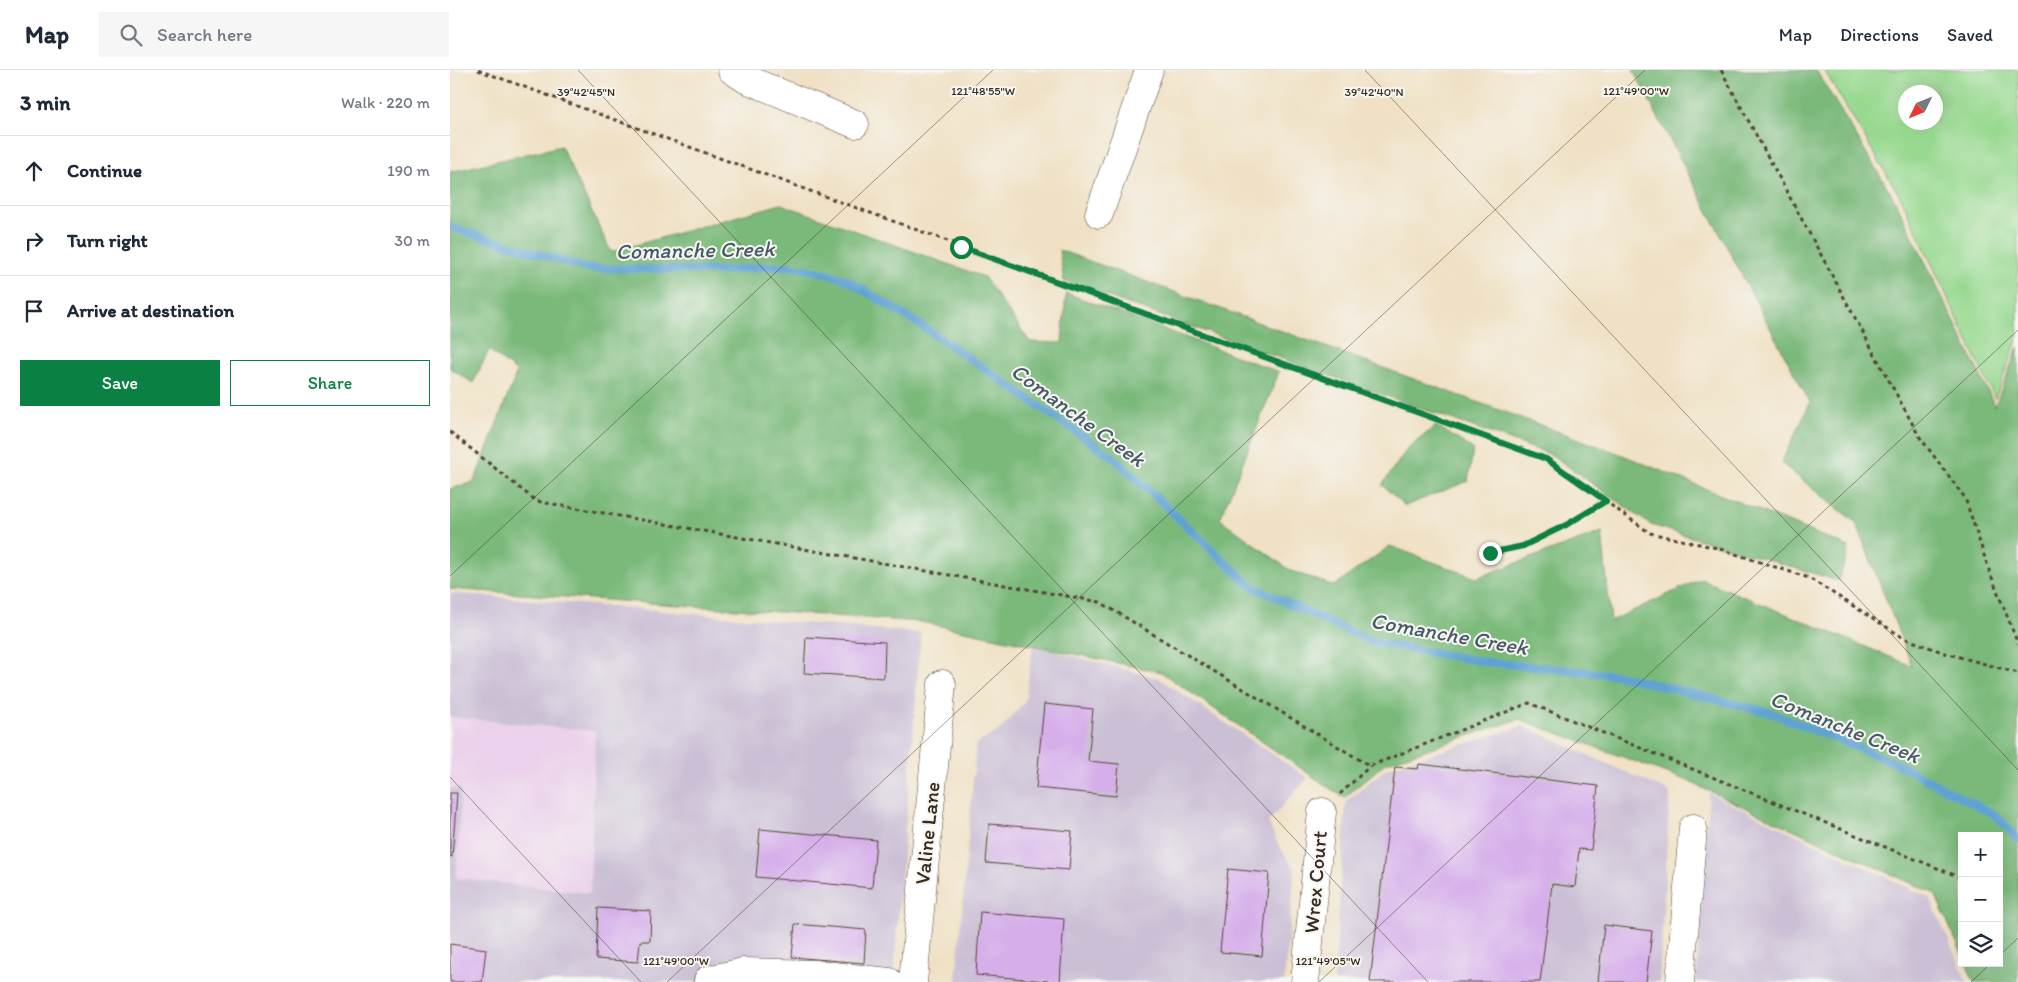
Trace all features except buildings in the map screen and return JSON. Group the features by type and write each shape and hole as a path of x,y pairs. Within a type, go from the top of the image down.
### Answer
{"street":[{"path":"732,70 746,79 855,124"},
{"path":"1099,214 1149,70"},
{"name":"Valine Lane","path":"913,982 942,684"},
{"name":"Wrex Court","path":"1306,982 1322,812"},
{"path":"1680,982 1693,828"},
{"path":"708,982 708,980 744,972 815,974 889,982"}],"path":[{"path":"478,70 1546,459 1650,533 1718,548 1809,578 1904,638 2018,674"},
{"path":"1721,70 1919,436 1965,498 1988,570 2018,644"},
{"path":"450,432 536,501 1100,602 1370,766"},
{"path":"1490,553 1523,546 1566,525 1606,501"},
{"path":"1322,812 1370,766 1528,703 1960,877"}],"shaded area":[{"path":"450,593 921,633 893,982 450,982 450,788 461,789 456,878 590,893 595,731 450,717"},
{"path":"1033,646 1158,678 1308,778 1268,822 1279,846 1295,869 1284,982 956,982 976,744 1000,730 1025,701"},
{"path":"450,717 595,731 591,893 455,878 461,789 450,788"},
{"path":"1523,726 1670,792 1659,982 1334,982 1346,801 1387,768"},
{"path":"1709,793 1930,898 1958,962 1958,967 1960,967 1967,982 1696,982"}],"green space":[{"path":"1633,70 1816,70 1896,202 1995,406 2018,347 2018,982 1974,982 1968,967 2003,967 2003,832 1958,832 1958,945 1935,894 1683,779 1519,719 1385,763 1344,798 1161,672 921,622 450,589 450,489 474,482 517,372 489,350 473,383 450,368 450,172 561,146 611,252 781,204 984,277 1030,342 1062,343 1066,293 1279,372 1220,519 1291,571 1334,586 1390,546 1476,578 1602,532 1611,621 1701,579 1912,666 1856,523 1781,463 1810,403"},
{"path":"1824,70 2018,70 2018,337 1995,399 1901,198"},
{"path":"1059,250 1620,454 1849,547 1839,581 1651,525 1552,455 1064,281"},
{"path":"1436,426 1473,449 1468,481 1405,506 1382,485 1408,448"}],"waterway":[{"name":"Comanche Creek","path":"450,227 585,268 728,271 756,267 789,266 826,273 847,280 925,328 1113,457 1251,586 1372,642 1486,662 1617,675 1771,713 1893,762 1997,816 2018,839"}],"route":[{"path":"961,247 1546,459 1606,501 1566,525 1523,546 1490,553"}]}
